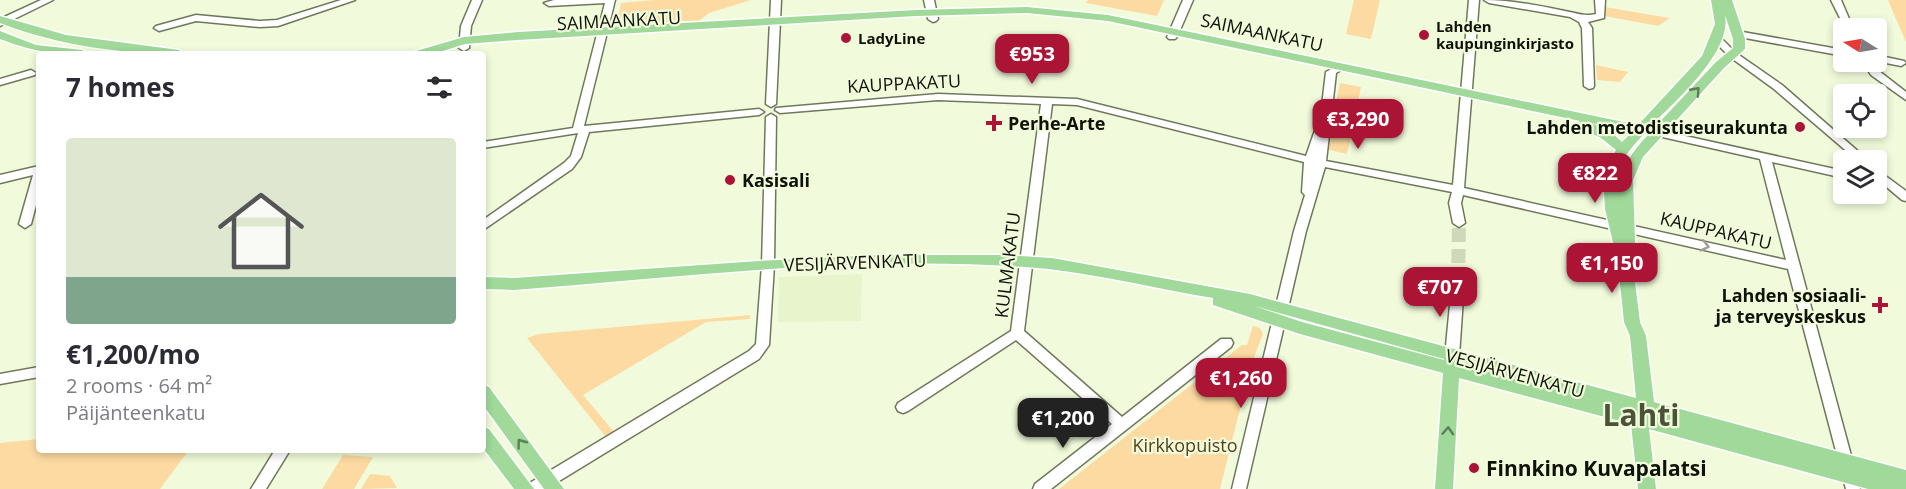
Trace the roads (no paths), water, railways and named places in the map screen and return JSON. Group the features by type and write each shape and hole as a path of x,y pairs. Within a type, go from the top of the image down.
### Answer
{"main road":[{"path":"1621,226 1625,178 1648,134 1712,48 1721,24 1717,0"},
{"path":"1647,489 1638,336 1632,322 1621,226 1610,172 1623,149 1648,134 1720,64 1736,52 1737,34 1726,0"},
{"name":"SAIMAANKATU","path":"433,51 464,44 932,16 1058,18 1173,34 1648,134"},
{"path":"2,21 77,42 154,51"},
{"path":"0,35 34,48 58,51"},
{"name":"SAIMAANKATU","path":"448,51 464,44"},
{"name":"SAIMAANKATU","path":"1466,96 1580,123 1648,134"},
{"name":"SAIMAANKATU","path":"1580,123 1606,135 1623,149"},
{"name":"VESIJÄRVENKATU","path":"486,283 514,284 881,260 1025,262 1105,271 1194,290 1212,290 1280,316 1641,411 1898,489"},
{"name":"VESIJÄRVENKATU","path":"486,291 514,284"},
{"path":"1444,489 1452,362"},
{"path":"486,396 546,486"},
{"path":"486,438 525,489"},
{"name":"VESIJÄRVENKATU","path":"1849,476 1906,478"}],"street":[{"path":"2,21 48,0"},
{"path":"159,28 196,18 260,24 278,23 350,0"},
{"path":"464,44 466,26 477,0"},
{"path":"549,3 604,0"},
{"path":"486,224 568,166 576,157 610,0"},
{"path":"546,486 754,355 762,345 768,266 770,111 776,0"},
{"path":"929,0 932,16"},
{"path":"1173,34 1188,0"},
{"path":"1458,190 1473,0"},
{"path":"1489,0 1573,15 1583,20 1587,28 1589,86"},
{"path":"1583,20 1601,16 1600,0"},
{"path":"1836,0 1844,18"},
{"path":"1737,34 1833,50"},
{"path":"1712,48 1750,57 1766,69 1778,87"},
{"path":"1712,48 1736,52 1851,150"},
{"path":"1887,60 1901,63"},
{"path":"1239,489 1309,196 1336,69"},
{"path":"1874,72 1906,97"},
{"path":"0,82 31,73"},
{"name":"KAUPPAKATU","path":"486,145 581,129 921,98 1047,100 1091,105 1276,150 1793,266"},
{"name":"KULMAKATU","path":"1047,100 1017,333 1121,424"},
{"name":"SAIMAANKATU","path":"1648,134 1833,173"},
{"path":"1765,158 1849,476"},
{"path":"0,179 36,173"},
{"path":"1887,181 1906,183"},
{"path":"25,224 36,183"},
{"path":"1887,184 1906,197"},
{"path":"1452,362 1458,284"},
{"path":"903,407 1017,333"},
{"path":"1040,489 1226,342"},
{"path":"0,379 36,373"},
{"path":"258,489 281,453"}],"tunnel":[{"path":"1458,284 1459,223"}],"place":[{"name":"Lahden kaupunginkirjasto","path":"1424,35"},
{"name":"LadyLine","path":"846,38"},
{"name":"Perhe-Arte","path":"994,123"},
{"name":"Lahden metodistiseurakunta","path":"1800,127"},
{"name":"Kasisali","path":"730,180"},
{"name":"Lahden sosiaali- ja terveyskeskus","path":"1880,305"},
{"name":"Finnkino Kuvapalatsi","path":"1474,468"}],"district":[{"name":"Lahti","path":"1641,414"}],"park label":[{"name":"Kirkkopuisto","path":"1185,445"}]}
